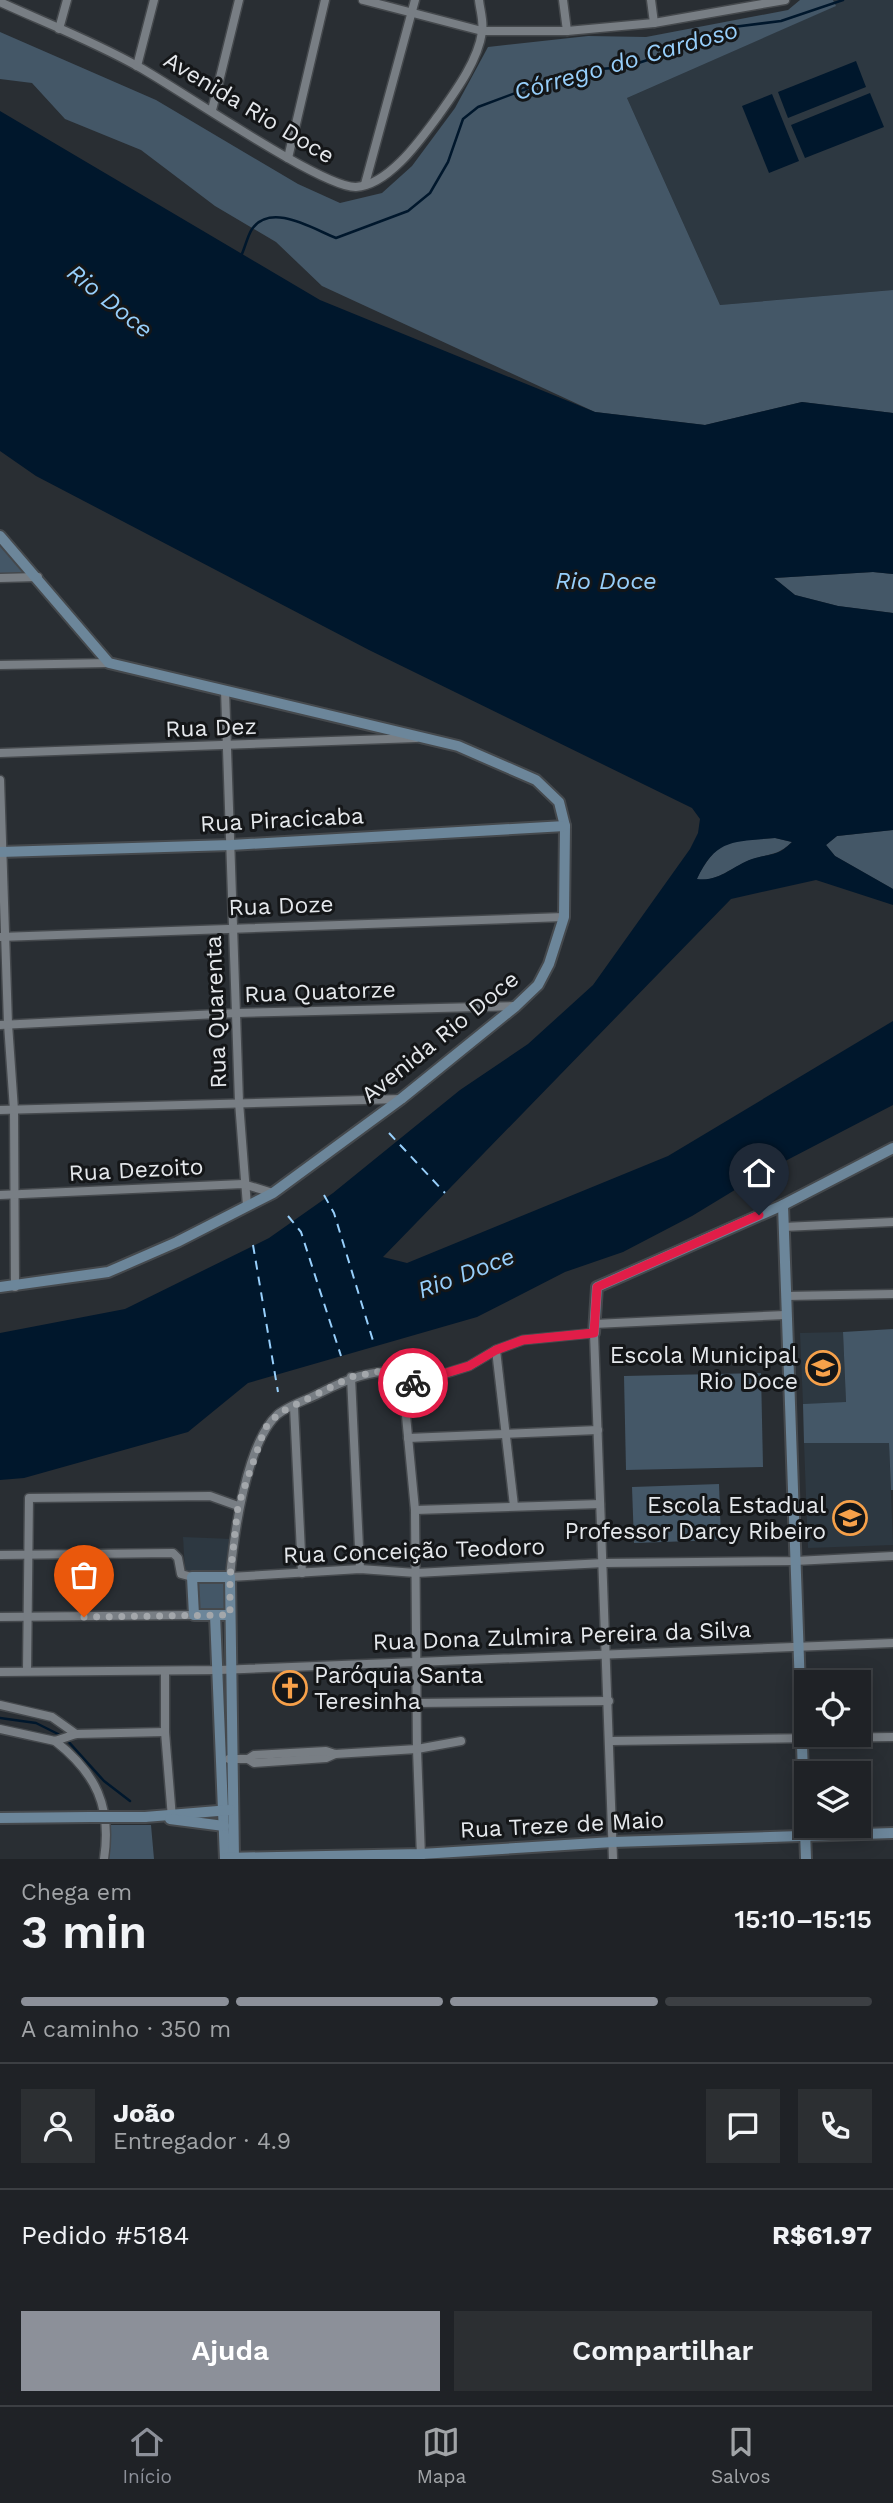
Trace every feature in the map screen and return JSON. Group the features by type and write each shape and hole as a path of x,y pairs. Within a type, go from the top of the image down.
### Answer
{"street":[{"path":"59,29 67,0"},
{"path":"137,66 154,0"},
{"path":"212,110 239,0"},
{"path":"288,158 325,0"},
{"path":"363,0 482,31 567,31 654,23 734,12 785,0"},
{"path":"365,184 415,0"},
{"path":"365,184 385,174 416,147 447,104 474,58 482,31 479,0"},
{"path":"563,0 567,31"},
{"path":"651,0 654,23"},
{"path":"732,0 734,12"},
{"name":"Avenida Rio Doce","path":"0,2 137,66 330,181 356,187 365,184"},
{"path":"0,536 38,577 109,663"},
{"path":"0,578 38,577"},
{"path":"0,665 109,663"},
{"name":"Avenida Rio Doce","path":"0,1287 108,1272 177,1242 273,1193 401,1099 516,1006 538,985 564,917 565,826 559,802 537,780 458,746 109,663"},
{"name":"Rua Quarenta","path":"225,690 239,1102 243,1184 247,1206"},
{"name":"Rua Dez","path":"0,753 228,747 422,738"},
{"path":"0,780 4,1024 14,1110 15,1287"},
{"name":"Rua Piracicaba","path":"2,852 231,845 565,826"},
{"name":"Rua Doze","path":"2,937 564,917"},
{"name":"Rua Quatorze","path":"4,1024 237,1013 516,1006"},
{"path":"0,1110 401,1099"},
{"path":"613,1859 612,1741 605,1654 594,1328 597,1287 783,1205 893,1148"},
{"name":"Rua Dezoito","path":"0,1195 243,1184 273,1193"},
{"path":"783,1205 800,1670"},
{"path":"783,1227 893,1222"},
{"path":"786,1296 893,1294"},
{"path":"401,1371 399,1380 406,1384 469,1366 496,1350 523,1340 594,1328 785,1315"},
{"path":"496,1350 514,1507"},
{"path":"230,1858 224,1826 234,1759 230,1577 238,1506 265,1428 279,1413 351,1377 382,1371 440,1374"},
{"path":"406,1384 413,1381 412,1372"},
{"path":"351,1377 360,1569"},
{"path":"406,1384 415,1510 415,1660 421,1856"},
{"path":"295,1407 302,1573"},
{"path":"408,1437 598,1430"},
{"path":"27,1671 29,1498 210,1496 238,1506"},
{"path":"415,1510 600,1504"},
{"path":"0,1555 173,1553 178,1558 181,1574 192,1577 230,1577"},
{"name":"Rua Conceição Teodoro","path":"230,1577 360,1569 416,1573 604,1563 795,1561 893,1556"},
{"path":"192,1577 194,1615"},
{"path":"215,1615 221,1759 228,1811 230,1858"},
{"path":"0,1617 230,1615"},
{"name":"Rua Dona Zulmira Pereira da Silva","path":"0,1671 219,1670 415,1660 893,1643"},
{"path":"165,1671 168,1817"},
{"path":"417,1703 609,1701"},
{"path":"0,1705 52,1717 76,1734"},
{"path":"0,1729 55,1741 77,1758 100,1797 105,1813 104,1859"},
{"path":"55,1741 76,1734 165,1732"},
{"path":"612,1741 794,1737"},
{"path":"871,1737 893,1737"},
{"path":"221,1759 248,1759 254,1763 326,1758 335,1754 417,1749 461,1741"},
{"path":"0,1818 168,1817 228,1811"},
{"path":"168,1817 224,1826"},
{"name":"Rua Treze de Maio","path":"871,1834 893,1833"},
{"name":"Rua Treze de Maio","path":"230,1858 421,1856 612,1842 794,1836"},
{"path":"806,1838 806,1859"}],"shaded area":[{"path":"800,0 833,0 836,6 627,98 720,305 893,290 893,413 802,402 705,425 595,412 322,286 276,242 215,206 141,150 65,119 32,83 0,79 0,32 156,100 298,184 340,203 382,193 412,166 455,108 488,47 588,36 646,37 788,10"},
{"path":"833,0 893,0 893,290 720,305 627,98 835,6"},
{"path":"0,536 38,577 0,578"},
{"path":"873,572 893,574 893,613 838,606 795,595 774,578"},
{"path":"893,830 893,889 835,856 826,845 837,836"},
{"path":"775,838 792,842 778,852 753,859 719,876 696,880 719,848 736,841"},
{"path":"893,1329 891,1490 889,1443 804,1443 803,1404 846,1402 843,1332"},
{"name":"Escola Municipal Rio Doce","path":"843,1332 846,1403 803,1404 800,1333"},
{"path":"761,1373 763,1467 626,1470 624,1376"},
{"name":"Escola Estadual Professor Darcy Ribeiro","path":"804,1443 889,1443 893,1545 808,1548"},
{"path":"719,1484 721,1540 634,1543 632,1487"},
{"path":"183,1537 232,1539 229,1573 185,1571"},
{"path":"227,1581 228,1611 197,1612 197,1582"},
{"path":"111,1825 151,1825 154,1859 100,1859 110,1843"}],"water":[{"path":"856,61 866,87 788,118 778,92"},
{"path":"870,93 884,127 805,158 791,125"},
{"path":"772,94 799,161 769,173 742,106"},
{"name":"Rio Doce","path":"0,111 320,300 595,412 705,425 802,402 893,413 893,574 873,572 774,578 795,595 838,606 893,613 893,830 837,836 826,845 835,856 893,889 893,905 816,880 731,899 383,1257 407,1263 668,1156 893,1021 893,1105 766,1171 692,1216 623,1252 565,1272 477,1317 248,1383 188,1432 24,1478 0,1480 0,1333 125,1309 269,1238 333,1193 460,1090 528,1044 593,985 690,849 698,833 700,819 692,808 369,650 36,476 0,451","holes":["775,838 792,842 778,852 752,859 719,876 697,879 711,856 728,845"]}],"waterway":[{"name":"Córrego do Cardoso","path":"241,256 252,229 260,221 270,218 292,220 336,238 408,211 430,193 448,162 463,119 478,107 574,71 626,67 718,37 733,27 781,21 843,0"},
{"path":"0,1718 36,1723 62,1736"},
{"path":"67,1740 104,1781 130,1801"}],"ferry route":[{"path":"389,1133 445,1193"},
{"path":"324,1195 334,1213 374,1344"},
{"path":"288,1216 301,1232 341,1356"},
{"path":"253,1245 278,1392"}],"way so far":[{"path":"84,1617 230,1615 230,1577 238,1506 265,1428 279,1413 351,1377 382,1371 401,1371 398,1377 400,1382 405,1385 413,1383"}],"place":[{"name":"Escola Municipal Rio Doce","path":"823,1368"},
{"name":"Escola Estadual Professor Darcy Ribeiro","path":"850,1518"},
{"name":"Paróquia Santa Teresinha","path":"290,1688"}],"route":[{"path":"413,1383 469,1366 496,1350 523,1340 594,1333 597,1287 759,1215"}]}
